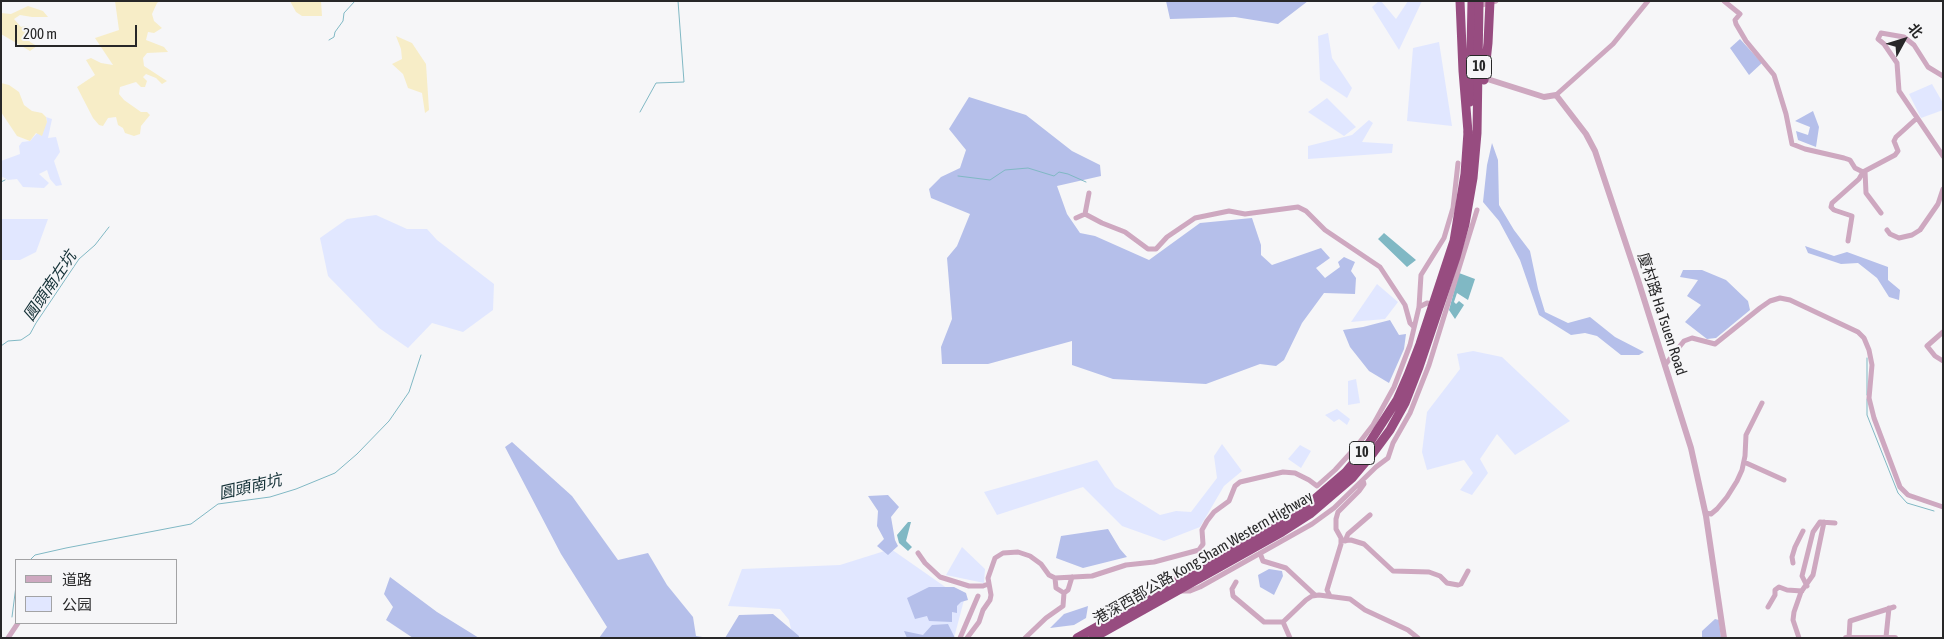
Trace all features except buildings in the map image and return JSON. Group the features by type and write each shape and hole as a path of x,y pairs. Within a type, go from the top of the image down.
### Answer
{"highway":[{"path":"1460,1 1462,63 1473,133"},
{"path":"1473,133 1488,43 1490,1"},
{"name":"港深西部公路 Kong Sham Western Highway","path":"1093,638 1296,524 1335,494 1373,453 1390,430 1412,386 1454,265 1468,208 1473,133 1476,2"},
{"name":"港深西部公路 Kong Sham Western Highway","path":"1077,638 1295,516 1346,472 1366,448 1396,400 1420,344 1454,241 1473,133"}],"street":[{"path":"1496,1 1476,2 1475,74 1493,82 1544,97 1556,95 1613,44 1648,1"},
{"path":"1724,1 1740,14 1735,20 1746,42 1774,74 1786,114 1792,144 1804,149 1850,160 1855,168 1864,171"},
{"path":"1943,76 1928,67 1914,46 1904,37 1881,33 1878,39 1884,44 1897,63 1899,91 1943,156"},
{"name":"廈村路 Ha Tsuen Road","path":"1556,95 1586,134 1595,151 1691,448 1706,513 1724,638"},
{"path":"1848,241 1852,216 1834,210 1831,205 1859,179 1864,171 1895,156 1898,151 1894,141 1896,137 1917,118"},
{"path":"1458,162 1453,208 1444,238 1422,275 1419,307 1410,344 1394,387 1373,425 1336,470 1317,486 1295,472 1283,472 1240,482 1235,486 1229,501 1214,512 1202,530 1203,544 1199,550 1200,558 1177,572 1172,579 1173,585 1178,590 1190,592 1312,524 1334,508 1388,458 1392,443 1410,413 1429,365 1477,210"},
{"path":"1864,171 1866,193 1881,213"},
{"path":"1887,230 1890,234 1899,238 1912,235 1920,230 1938,204 1943,189"},
{"path":"1085,214 1089,193"},
{"path":"1085,214 1125,232 1148,249 1156,249 1167,237 1195,218 1229,211 1245,214 1298,208 1306,211 1325,230 1380,267 1405,305 1410,323 1413,326"},
{"path":"1076,218 1085,214"},
{"path":"1665,365 1684,341 1692,338 1715,344 1760,308 1770,301 1780,298 1790,300 1858,332 1864,338 1870,350 1872,365 1870,398 1874,418 1900,487 1908,495 1943,507"},
{"path":"1419,307 1427,303 1438,306 1445,311"},
{"path":"1943,332 1927,346 1935,356 1943,361"},
{"path":"1706,513 1711,514 1727,497 1737,481 1744,462 1746,435 1762,403"},
{"path":"1744,462 1784,480"},
{"path":"1343,541 1336,529 1338,512 1359,492 1364,484 1363,480"},
{"path":"1330,596 1327,590 1343,541 1348,534 1370,515"},
{"path":"1799,638 1793,620 1794,612 1802,591 1813,576 1824,522"},
{"path":"1807,586 1802,576 1813,532 1817,524 1824,522 1835,523"},
{"path":"1793,563 1794,547 1802,531 1813,532"},
{"path":"1343,541 1364,544 1393,572 1429,572 1440,576 1447,583 1458,585 1461,584 1468,571"},
{"path":"967,638 980,622 983,610 990,600 991,595 988,584 990,569 995,558 1003,553 1018,552 1030,556 1041,564 1049,575 1055,578 1092,576 1126,565 1154,562 1199,550"},
{"path":"918,553 925,563 940,577 969,586 988,584"},
{"path":"1260,553 1263,561 1286,568 1315,595"},
{"path":"1025,638 1046,618 1064,606 1064,593 1068,590 1072,577"},
{"path":"1055,578 1056,588 1064,593"},
{"path":"1236,582 1232,589 1233,596 1258,619 1264,622 1283,622 1306,600 1315,595 1330,596 1350,599 1365,610 1408,630 1418,638"},
{"path":"1768,607 1779,587 1802,591"},
{"path":"960,638 978,596"},
{"path":"1849,638 1850,622 1891,607 1886,637"},
{"path":"1283,622 1290,638"},
{"path":"8,638 17,624"},
{"path":"1846,638 1895,638"}],"green space":[{"path":"1379,1 1396,19 1408,1 1422,1 1399,50 1372,7"},
{"path":"1328,33 1332,58 1352,88 1347,98 1320,80 1318,36"},
{"path":"1439,42 1452,126 1407,121 1413,48"},
{"path":"1932,84 1943,103 1943,110 1921,118 1909,94"},
{"path":"1327,98 1356,127 1344,136 1308,112"},
{"path":"46,117 52,119 48,138 56,137 60,152 54,161 62,185 56,186 50,179 47,170 39,174 49,183 44,188 23,187 17,179 8,180 3,177 1,178 1,161 20,154 19,146 22,142 30,141 47,122"},
{"path":"1369,120 1373,123 1362,142 1393,144 1392,153 1308,159 1308,146 1352,135"},
{"path":"376,215 407,229 427,229 437,240 494,284 493,310 463,332 432,323 408,348 379,328 328,276 320,238 347,219"},
{"path":"1,219 48,219 36,252 20,260 1,260"},
{"path":"1377,284 1398,302 1385,319 1351,322"},
{"path":"1473,351 1502,357 1570,421 1515,455 1497,434 1480,459 1488,473 1472,495 1460,490 1473,473 1464,460 1427,470 1422,452 1427,412 1460,369 1457,354"},
{"path":"1356,379 1360,403 1348,405 1348,381"},
{"path":"1337,409 1350,419 1347,425 1339,419 1334,422 1325,415"},
{"path":"1222,444 1242,471 1224,486 1200,527 1164,541 1122,526 1083,487 997,515 984,492 1097,460 1115,487 1160,515 1176,511 1191,512 1217,478 1214,456"},
{"path":"1300,445 1311,451 1301,468 1288,459"},
{"path":"962,547 985,569 984,583 946,575"},
{"path":"891,549 964,600 954,638 793,638 789,620 780,609 728,606 742,569 840,565"}],"shaded area":[{"path":"1166,1 1308,1 1278,24 1235,17 1170,19"},
{"path":"1740,39 1762,63 1749,75 1730,48"},
{"path":"969,97 1026,115 1072,151 1100,165 1101,176 1057,186 1067,214 1080,233 1095,236 1149,260 1200,223 1252,218 1261,245 1261,255 1272,265 1321,248 1330,258 1316,268 1325,278 1340,267 1338,262 1344,257 1355,262 1351,271 1356,278 1355,294 1324,293 1302,323 1284,360 1276,366 1260,364 1206,384 1113,379 1072,365 1072,341 988,364 942,364 941,347 952,319 947,258 957,246 970,214 931,198 929,189 941,177 960,168 966,150 949,129"},
{"path":"1813,111 1819,127 1816,147 1798,140 1796,131 1808,135 1810,127 1795,121"},
{"path":"1492,143 1498,160 1499,205 1514,230 1530,251 1545,312 1568,323 1590,317 1615,337 1644,352 1639,355 1621,355 1597,336 1585,333 1571,335 1539,315 1520,260 1499,221 1483,202 1487,165"},
{"path":"1384,233 1416,260 1407,267 1378,239"},
{"path":"1805,246 1834,256 1847,252 1888,267 1888,280 1900,290 1899,300 1889,297 1877,278 1858,263 1841,264 1808,253"},
{"path":"1683,270 1702,270 1726,280 1748,301 1750,310 1716,338 1707,339 1685,322 1701,305 1687,296 1698,280 1680,277"},
{"path":"1459,273 1475,279 1468,300 1457,293 1454,302 1456,304 1459,301 1464,305 1455,319 1449,310"},
{"path":"1390,320 1399,335 1406,334 1404,349 1389,383 1369,371 1350,347 1343,330"},
{"path":"512,442 572,496 618,560 648,553 667,585 693,617 696,636 709,638 599,638 607,627 561,554 505,447"},
{"path":"888,495 899,507 891,517 895,540 898,546 888,555 877,546 884,539 877,526 878,511 868,496"},
{"path":"908,522 911,522 906,541 912,547 908,551 899,543 897,535"},
{"path":"1108,529 1127,557 1083,568 1056,558 1061,536"},
{"path":"1269,569 1282,571 1283,576 1274,595 1260,587 1258,575"},
{"path":"390,577 437,612 479,638 413,638 386,620 393,607 384,594"},
{"path":"929,587 954,587 966,593 968,600 961,602 957,606 957,613 952,612 952,622 929,621 927,616 915,619 907,598"},
{"path":"1088,606 1086,618 1074,625 1050,628 1064,614"},
{"path":"773,614 799,638 725,638 739,615"},
{"path":"1715,619 1719,620 1721,637 1702,638 1702,631"},
{"path":"948,624 955,638 907,638 904,631 923,635 932,625"}],"sand":[{"path":"115,1 160,1 157,3 152,14 154,21 162,28 154,33 148,32 146,40 164,47 168,52 147,53 143,58 144,66 167,81 162,84 156,78 146,74 143,77 147,81 145,87 141,87 136,82 120,87 119,94 124,100 141,112 147,112 150,115 141,126 140,134 134,136 125,133 123,128 118,125 116,117 108,118 103,126 99,125 93,118 77,87 95,75 86,60 91,58 101,63 113,65 95,38 119,30"},
{"path":"290,1 321,1 322,16 302,16 296,12"},
{"path":"28,6 43,11 48,17 20,15 14,19 21,27 25,26 31,32 26,35 30,42 37,46 30,51 1,34 1,13 11,14"},
{"path":"396,36 412,43 426,64 429,110 425,113 422,93 408,88 403,74 392,64 402,59 401,49"},
{"path":"1,83 9,85 19,92 24,105 32,111 42,113 46,117 47,122 42,136 36,133 30,141 17,136 1,112"}],"waterway":[{"path":"329,40 334,37 335,32 343,21 344,13 355,1"},
{"path":"640,112 656,83 684,82 678,1"},
{"path":"958,176 990,180 1005,170 1028,168 1054,176 1059,172 1068,174 1086,182"},
{"path":"1,182 5,180"},
{"name":"圓頭南左坑","path":"1,346 8,341 21,340 30,334 79,259 95,245 109,227"},
{"name":"圓頭南坑","path":"31,559 35,555 66,548 191,524 218,504 270,497 296,489 335,473 357,454 389,421 409,392 421,355"},
{"path":"1867,358 1867,395"},
{"path":"1867,399 1867,415 1898,493 1907,503 1934,511"},
{"name":"圓頭南坑","path":"12,617 15,594"}]}
